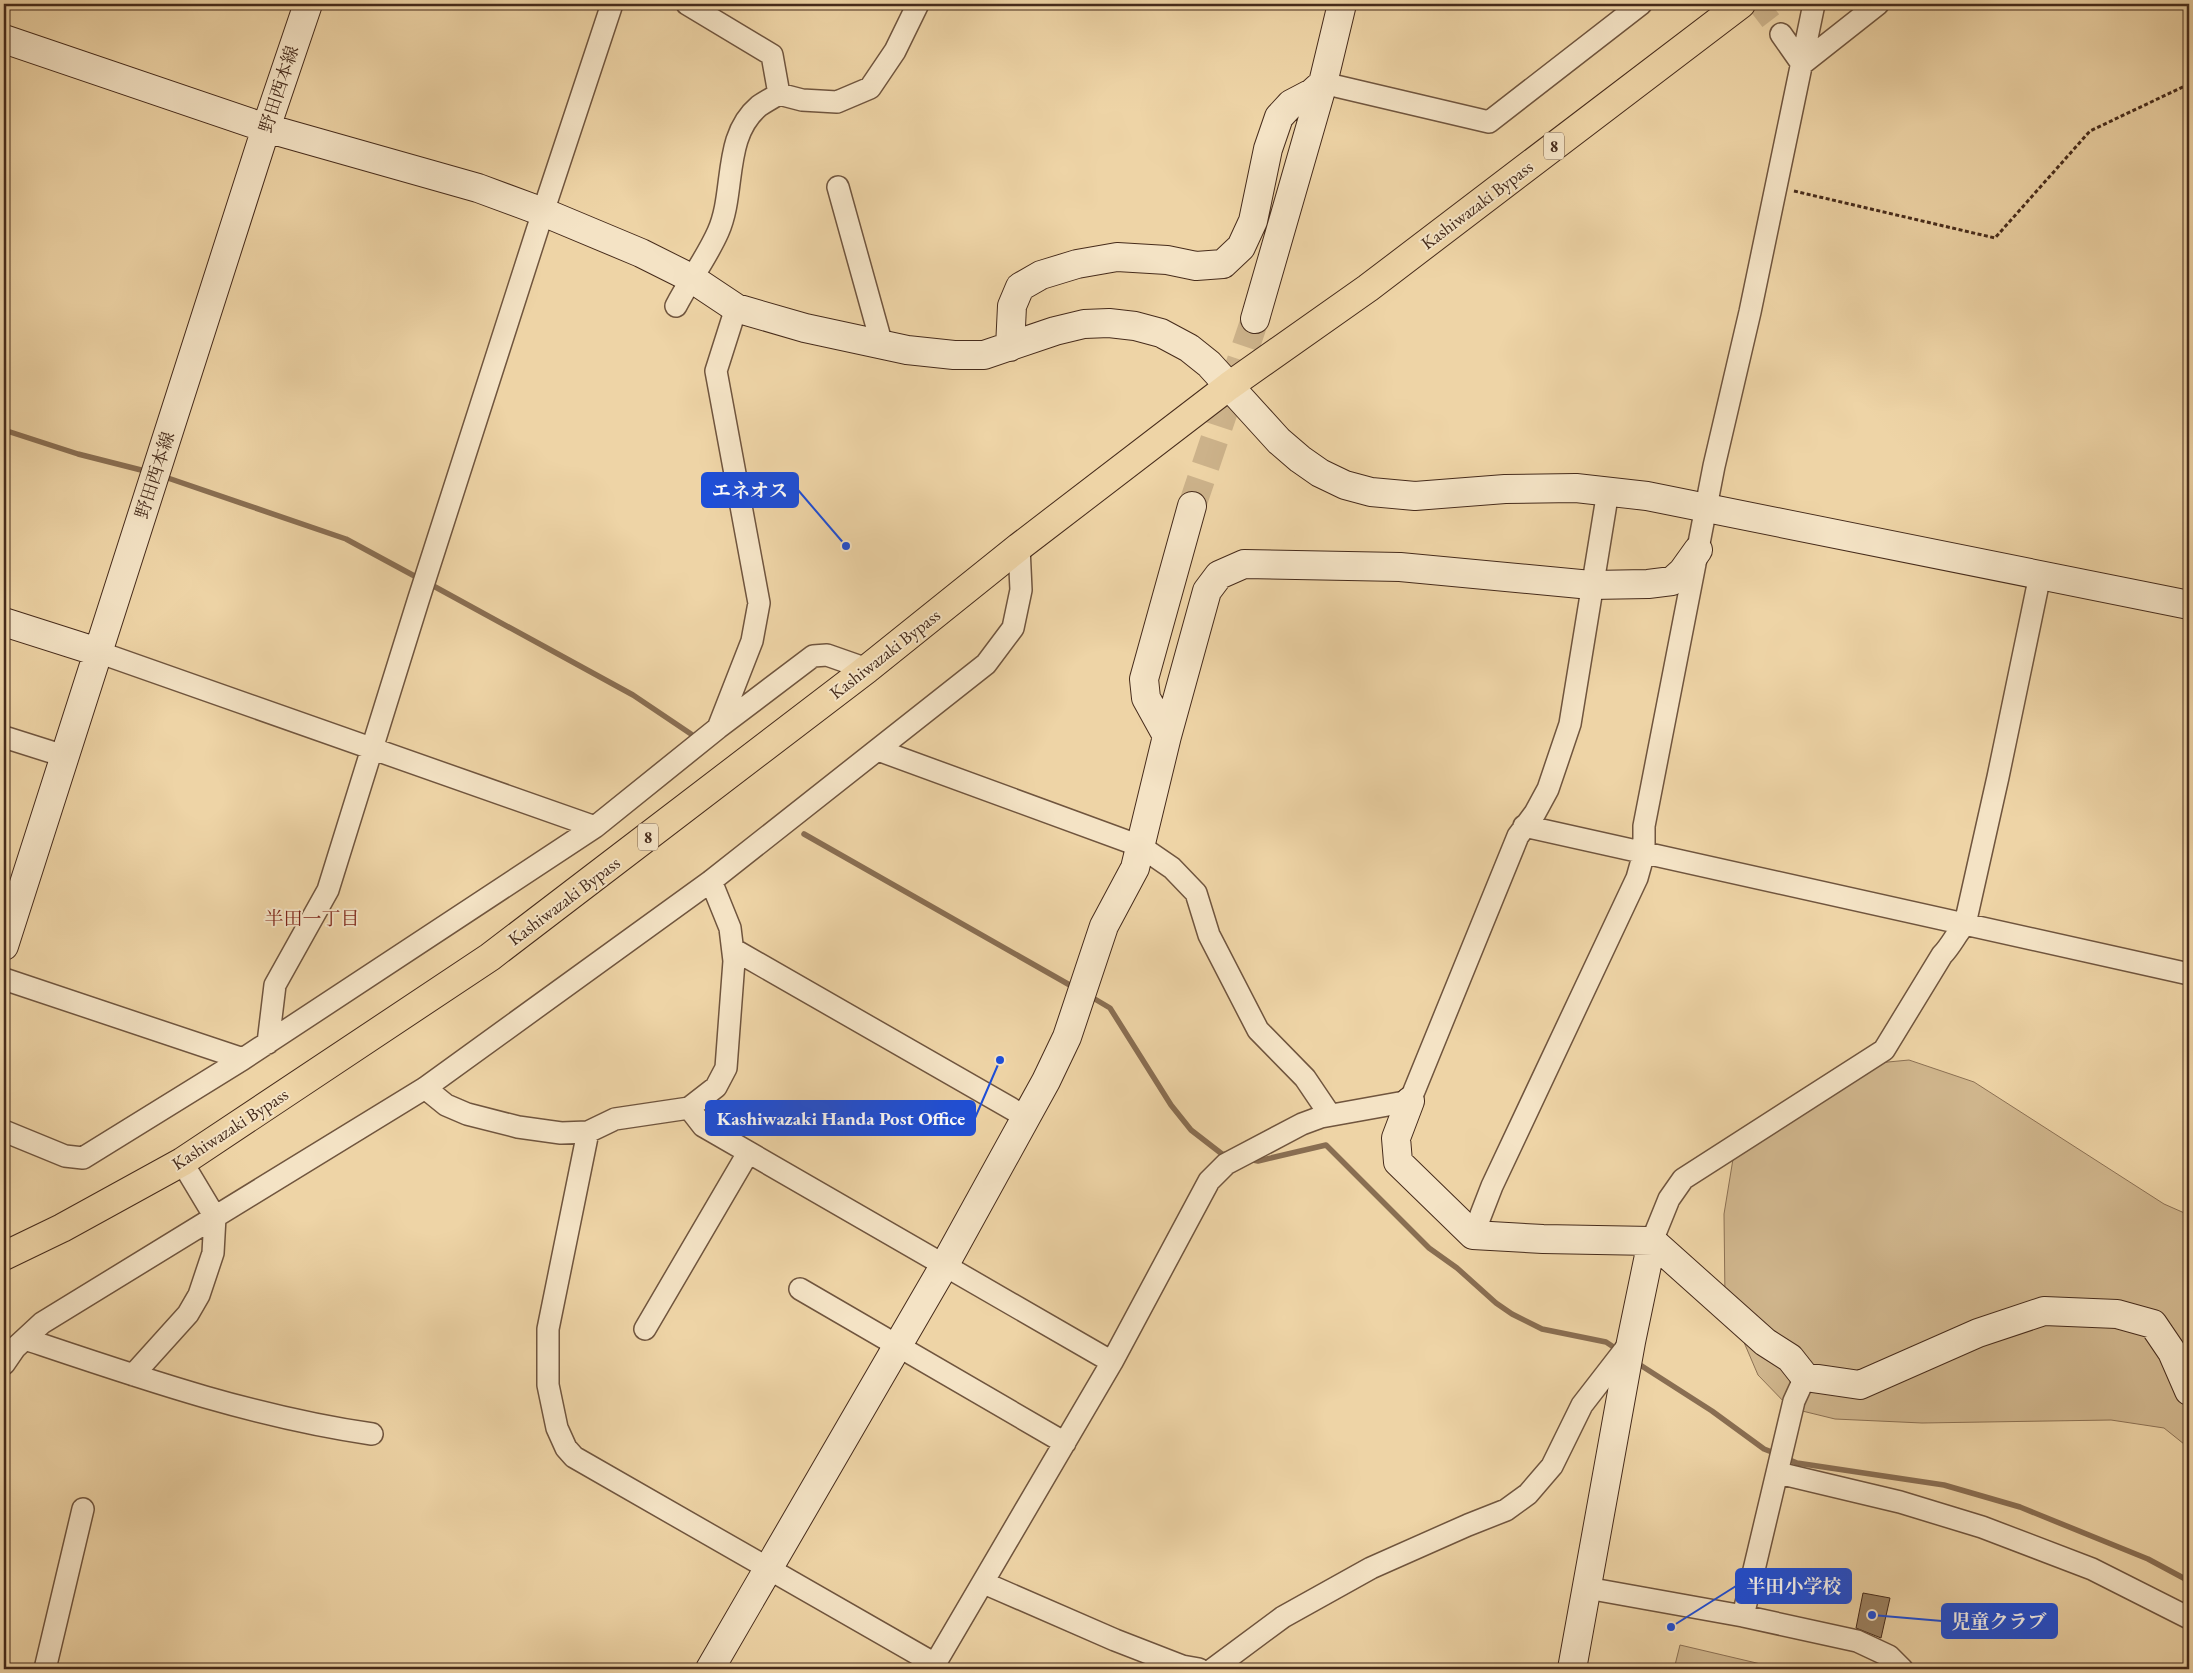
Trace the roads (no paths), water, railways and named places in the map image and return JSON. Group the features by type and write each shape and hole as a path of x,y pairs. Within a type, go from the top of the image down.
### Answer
{"highway":[{"name":"Kashiwazaki Bypass","path":"1363,285 1455,204 1716,4"},
{"name":"Kashiwazaki Bypass","path":"4,1256 62,1228 182,1162 490,957 867,669 1019,547 1229,386 1257,367 1363,285 1741,4"}],"street":[{"name":"野田西本線","path":"4,946 266,128 308,4"},
{"path":"268,1043 275,985 328,890 418,601 612,4"},
{"path":"687,4 772,55 779,94"},
{"path":"676,306 718,232 726,207 732,156 741,129 758,107 779,94 802,100 837,102 870,88 895,51 918,4"},
{"path":"1255,320 1323,83 1342,4"},
{"path":"1323,83 1489,122 1641,4"},
{"path":"1473,1234 1492,1186 1637,878 1644,854 1644,826 1706,508 1777,187 1814,4"},
{"path":"1802,64 1878,4"},
{"path":"1780,34 1802,64"},
{"path":"4,39 266,128 478,188 543,212 640,253 691,278 736,308 805,328 907,350 954,355 984,355 1055,331 1084,324 1109,323 1135,326 1161,333 1189,348 1209,364 1286,447 1320,473 1345,485 1370,492 1415,496 1505,489 1576,488 1647,496 2189,605"},
{"path":"1010,347 1012,306 1020,287 1042,275 1076,264 1117,257 1167,260 1196,266 1223,264 1241,247 1253,221 1268,148 1279,117 1291,104 1312,93 1323,83"},
{"path":"838,187 882,345"},
{"path":"718,728 752,641 760,603 716,371 736,308"},
{"path":"1608,492 1591,584 1570,724 1548,789 1536,813 1518,836 1410,1101 1396,1138 1398,1162 1473,1234 1542,1239 1652,1242 1765,1342 1790,1358 1805,1377 1860,1385 1978,1332 2044,1311 2117,1314 2153,1324 2172,1352 2189,1391"},
{"path":"1167,736 1146,698 1144,679 1192,506"},
{"path":"4,1364 15,1348 42,1323 425,1088 711,881 986,664 1013,628 1021,590 1019,547"},
{"path":"710,1669 944,1266 1068,1037 1104,926 1135,868 1167,736 1207,591 1219,575 1244,564 1400,567 1591,584 1648,584 1672,581 1683,571 1698,550"},
{"path":"1572,1669 1631,1342 1652,1242 1669,1199 1683,1179 1884,1050 1942,955 1964,924 1996,786 2040,575"},
{"path":"4,622 98,652 595,827"},
{"path":"4,1132 65,1156 83,1158 268,1043 595,827 718,728 813,656 827,655 867,669"},
{"path":"4,737 64,756"},
{"path":"878,750 1140,846 1172,868 1196,893 1209,935 1258,1030 1305,1078 1330,1115"},
{"path":"1524,826 2189,974"},
{"path":"425,1088 446,1105 468,1114 518,1127 561,1133 588,1132 615,1119 689,1108 716,1087 726,1068 734,961 730,928 711,881"},
{"path":"733,949 1026,1116"},
{"path":"4,980 243,1059"},
{"path":"588,1132 548,1329 548,1386 557,1428 566,1448 574,1457 933,1666 959,1620 984,1583 1112,1362 1209,1181 1226,1164 1302,1124 1330,1115 1410,1101"},
{"path":"689,1108 703,1126 1112,1362"},
{"path":"645,1329 748,1153"},
{"path":"133,1375 188,1314 199,1295 213,1253 215,1216 182,1162"},
{"path":"800,1289 1065,1443"},
{"path":"25,1339 133,1375 264,1412 372,1434"},
{"path":"1213,1669 1283,1617 1371,1568 1506,1510 1528,1494 1552,1466 1582,1405 1631,1342"},
{"path":"1743,1616 1794,1401 1805,1377"},
{"path":"1778,1473 1900,1502 1982,1526 2092,1569 2189,1618"},
{"path":"45,1669 83,1509"},
{"path":"984,1583 1115,1640 1182,1666 1199,1669"},
{"path":"1586,1588 1743,1616 1856,1641 1889,1656 1902,1669"}],"waterway":[{"path":"4,430 78,454 149,472"},
{"path":"162,476 346,539 420,579"},
{"path":"428,583 633,695 691,734"},
{"path":"804,834 1075,988"},
{"path":"1088,995 1110,1008 1171,1105 1191,1130 1222,1154 1229,1155"},
{"path":"1248,1159 1258,1161 1326,1145 1429,1248 1457,1268 1496,1303 1512,1314 1542,1329 1606,1342 1618,1350"},
{"path":"1634,1361 1712,1411 1764,1449 1777,1454"},
{"path":"1785,1458 1797,1463 1944,1485 2020,1507 2148,1559 2189,1581"}],"tunnel":[{"path":"1758,4 1781,34"},
{"path":"1192,506 1255,319"}],"place":[{"name":"エネオス","path":"846,546"},
{"name":"Kashiwazaki Handa Post Office","path":"1000,1060"},
{"name":"児童クラブ","path":"1872,1615"},
{"name":"半田小学校","path":"1671,1627"}],"district":[{"name":"半田一丁目","path":"312,918"}]}
